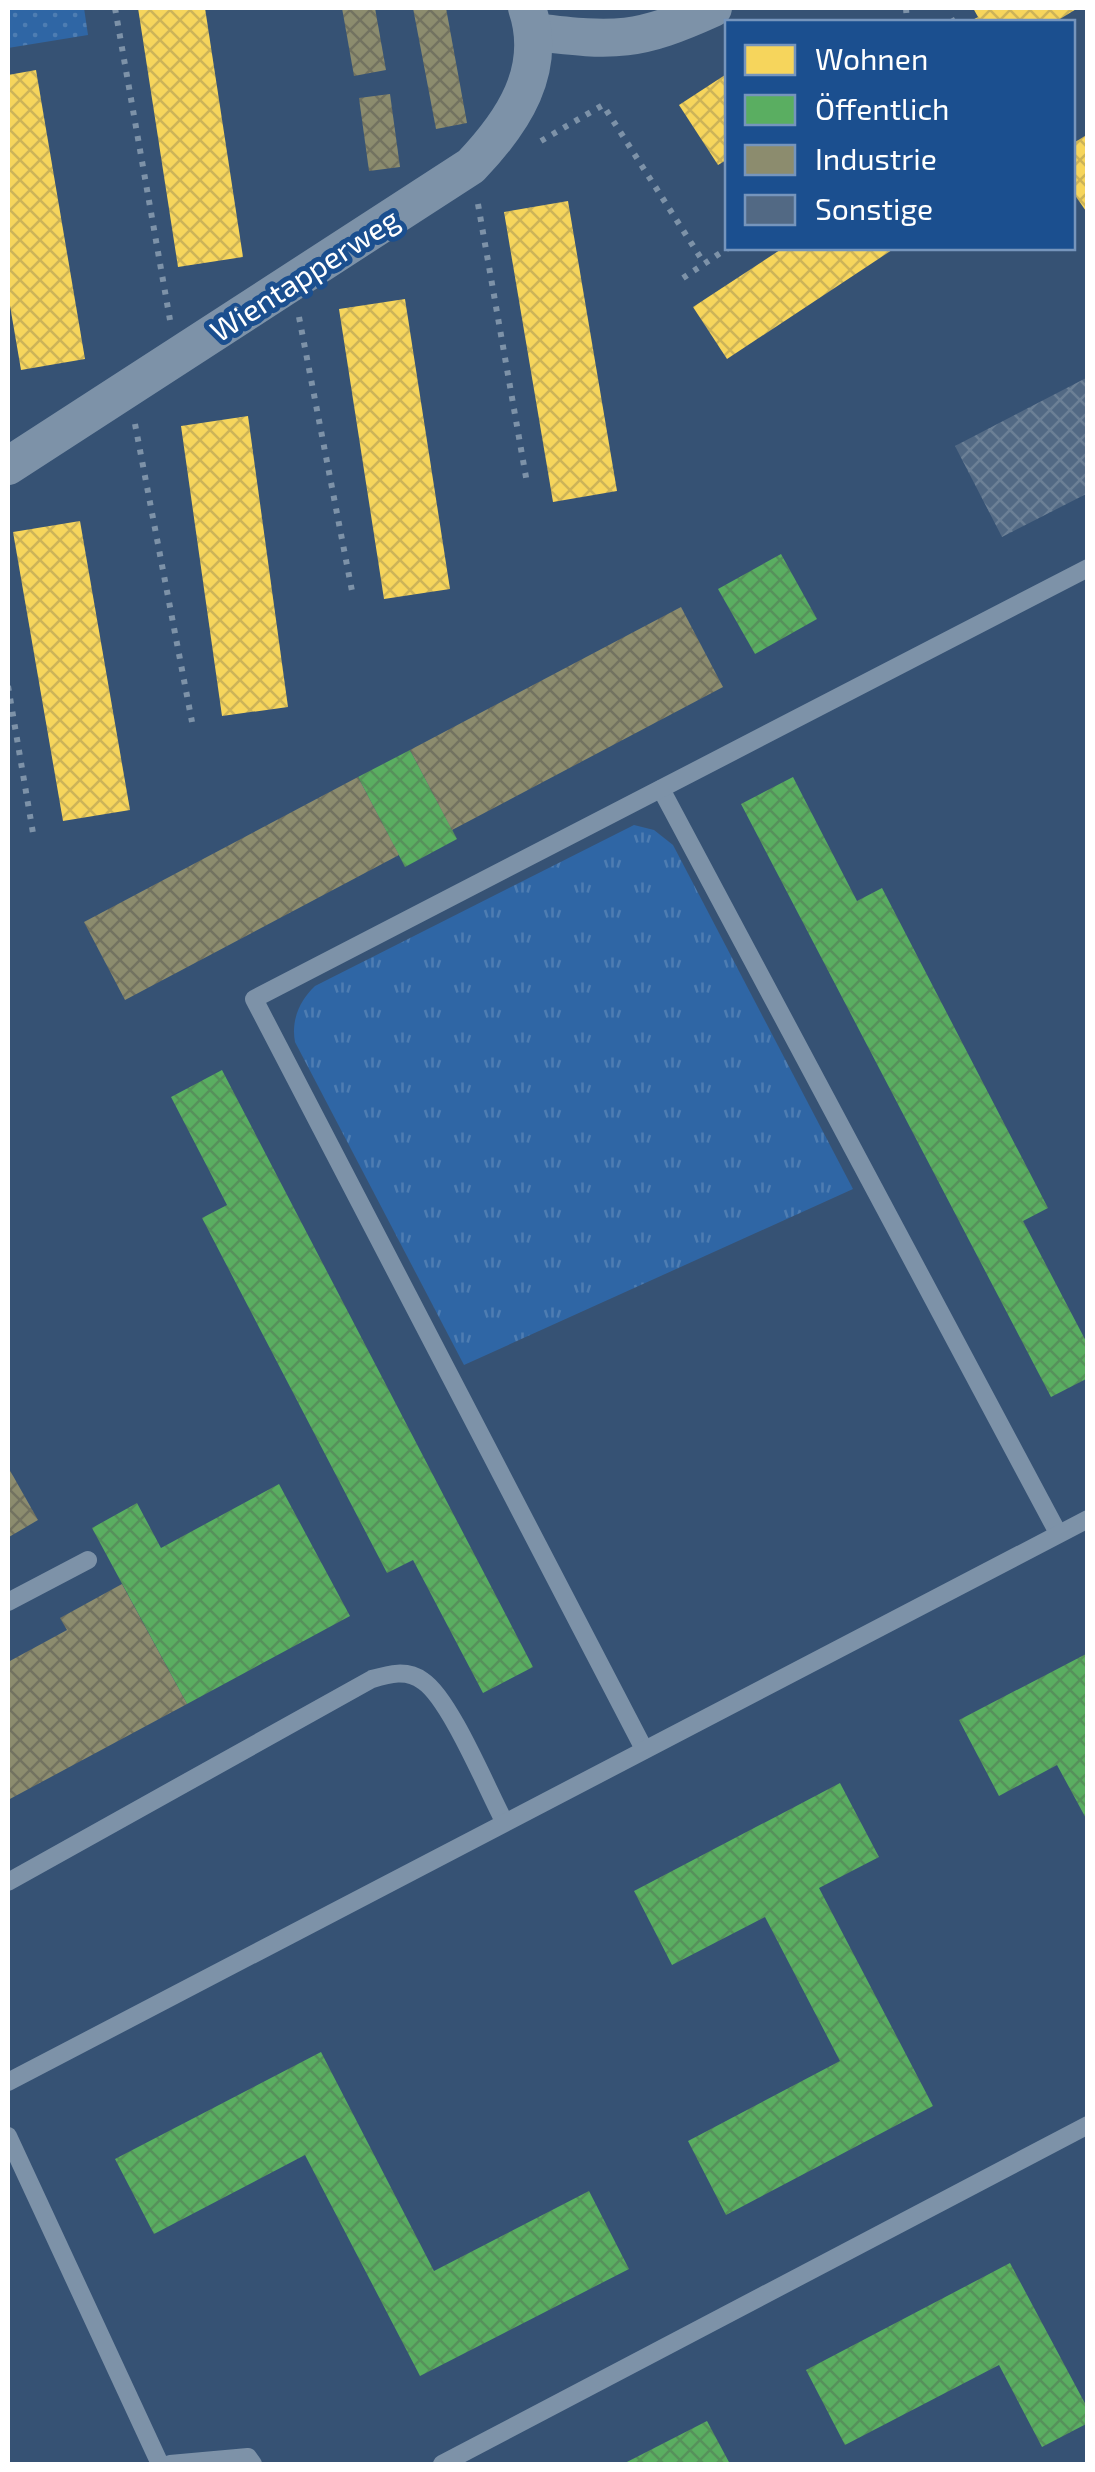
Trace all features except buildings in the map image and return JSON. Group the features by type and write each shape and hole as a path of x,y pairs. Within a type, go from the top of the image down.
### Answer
{"street":[{"name":"Wientapperweg","path":"8,466 471,166 508,128 523,96 531,20 607,41 646,35 713,8"}],"lane":[{"path":"644,1749 254,999 1088,568"},
{"path":"661,788 1058,1532"},
{"path":"8,2082 1088,1519"},
{"path":"8,1602 88,1560"},
{"path":"8,1882 372,1679 396,1672 422,1679 440,1698 504,1822"},
{"path":"442,2464 1088,2126"},
{"path":"8,2136 160,2464"},
{"path":"170,2464 248,2457 252,2464"}],"path":[{"path":"116,8 176,356"},
{"path":"955,20 960,17"},
{"path":"508,128 532,146 604,105 704,263"},
{"path":"471,166 527,483"},
{"path":"683,278 725,250"},
{"path":"292,284 352,591"},
{"path":"128,389 192,722"},
{"path":"8,686 33,834"}],"green space":[{"path":"8,8 84,8 88,35 8,48"},
{"path":"634,825 654,830 673,845 853,1189 464,1365 295,1042 298,1012 315,986"}]}
